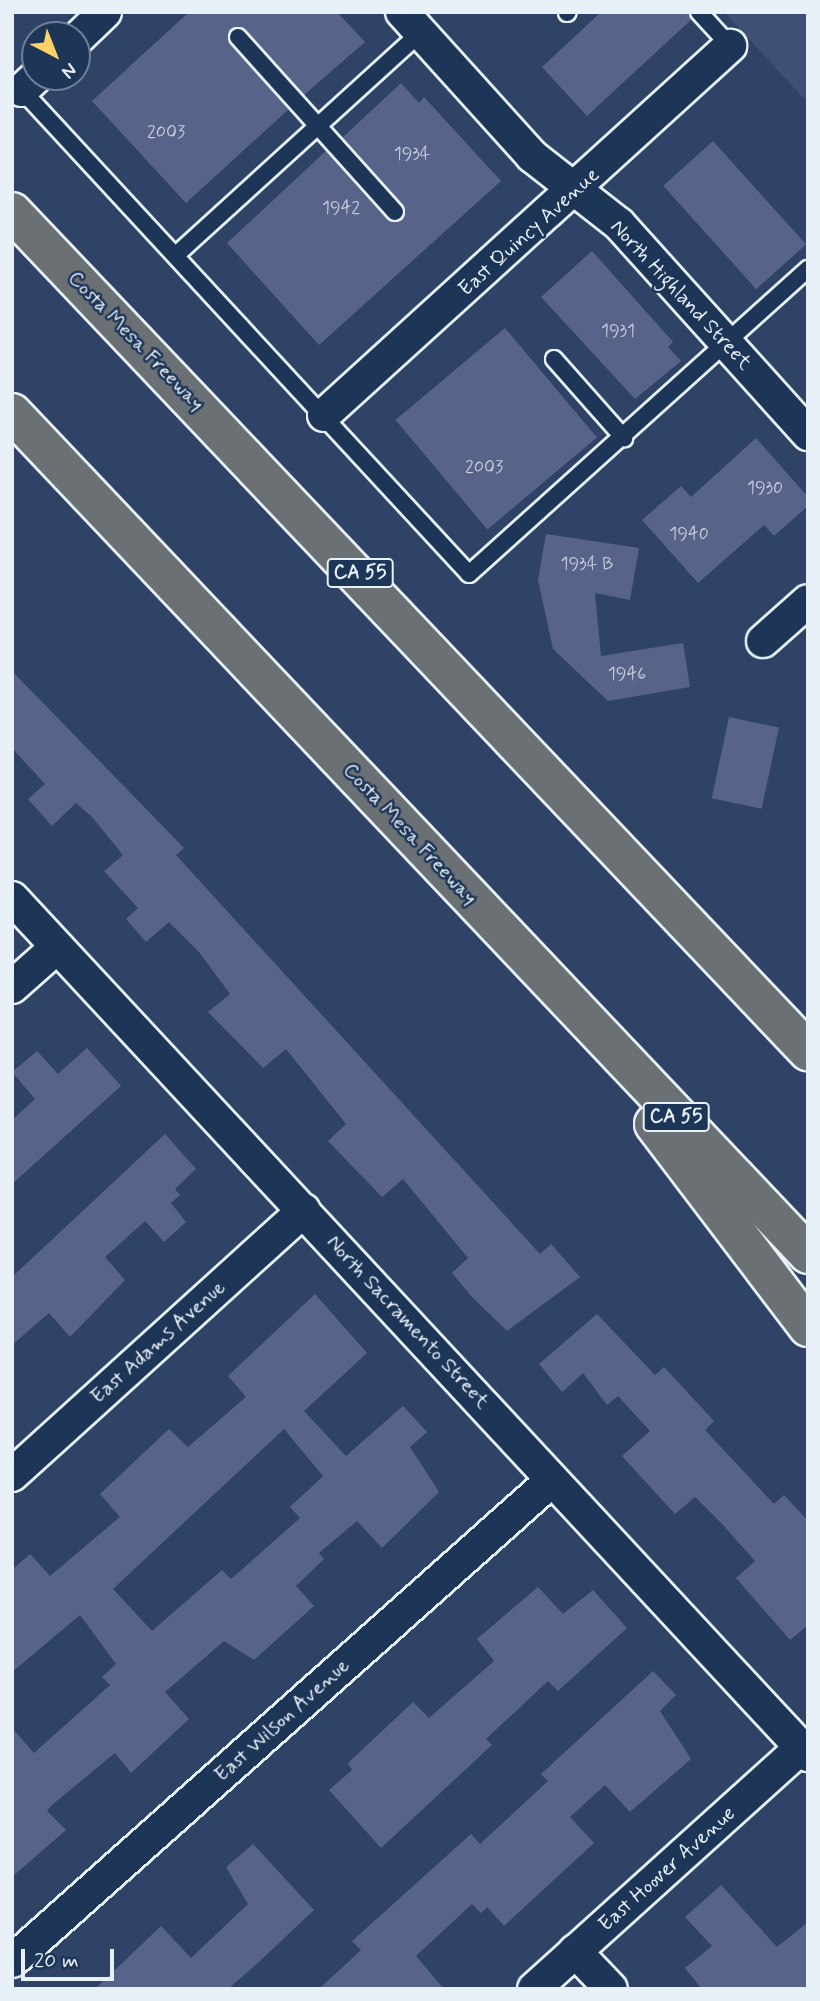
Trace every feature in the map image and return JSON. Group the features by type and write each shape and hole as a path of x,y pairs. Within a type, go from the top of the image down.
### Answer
{"highway":[{"name":"Costa Mesa Freeway","path":"12,212 704,938 808,1051"},
{"name":"Costa Mesa Freeway","path":"12,413 545,980 808,1254"},
{"path":"704,938 808,1016"},
{"path":"545,980 808,1327"}],"street":[{"path":"91,26 105,12"},
{"name":"North Highland Street","path":"411,22 532,156 619,224 808,434"},
{"name":"East Quincy Avenue","path":"324,415 576,191 730,46"},
{"path":"763,641 808,601"},
{"name":"North Sacramento Street","path":"12,898 804,1752"},
{"path":"12,988 57,947"},
{"name":"East Adams Avenue","path":"12,1475 304,1210"},
{"name":"East Wilson Avenue","path":"12,1961 552,1480"},
{"name":"East Hoover Avenue","path":"534,1989 804,1752"},
{"path":"575,1951 611,1989"}],"lane":[{"path":"699,12 730,46"},
{"path":"176,255 319,125 411,22"},
{"path":"238,37 395,212"},
{"path":"31,91 176,255 469,574 729,345 808,269"},
{"path":"554,359 624,438"}],"shaded area":[{"path":"724,12 808,12 808,103"}],"building":[{"path":"189,12 337,12 365,42 304,95 246,30 231,30 230,44 289,109 186,203 92,101"},
{"path":"601,12 689,12 692,19 587,116 542,67"},
{"path":"401,83 419,103 424,97 501,181 319,345 227,243 326,151 387,219 402,219 403,205 342,138"},
{"path":"713,141 806,244 756,289 663,186"},
{"path":"592,251 673,342 668,347 681,361 635,399 541,297"},
{"path":"505,328 597,438 487,529 395,420"},
{"path":"756,438 808,497 808,506 774,536 764,525 698,583 642,520 681,486 691,497"},
{"path":"546,534 639,548 630,600 595,593 601,656 683,643 690,687 608,701 553,649 538,580"},
{"path":"12,671 184,848 176,855 540,1254 551,1244 580,1277 507,1331 471,1296 452,1273 468,1258 403,1179 382,1197 328,1141 346,1124 286,1049 263,1068 208,1012 230,994 199,952 169,922 146,942 126,919 138,908 104,871 123,855 92,817 76,803 52,826 28,799 45,784 12,748"},
{"path":"729,717 779,728 762,809 712,798"},
{"path":"87,1048 121,1086 12,1184 12,1120 35,1099 12,1072 37,1051 58,1074"},
{"path":"165,1134 196,1169 175,1189 180,1195 171,1203 186,1222 164,1242 145,1221 105,1257 125,1280 70,1337 49,1313 12,1345 12,1277"},
{"path":"315,1294 367,1353 304,1411 346,1456 403,1406 427,1432 410,1447 439,1492 382,1548 357,1521 319,1553 324,1559 296,1586 314,1606 254,1660 224,1641 165,1692 189,1719 131,1773 115,1753 53,1804 47,1811 66,1830 12,1877 12,1728 34,1753 110,1685 102,1677 116,1664 80,1615 12,1672 12,1570 30,1554 50,1576 120,1517 100,1494 169,1429 188,1447 246,1397 228,1376","holes":["284,1429 323,1476 290,1507 300,1518 231,1579 222,1570 152,1631 113,1589"]},
{"path":"597,1314 655,1375 664,1367 714,1421 705,1430 774,1504 784,1495 808,1521 808,1625 790,1640 736,1578 755,1561 723,1525 695,1497 675,1514 622,1456 650,1431 618,1396 607,1405 583,1373 562,1392 539,1364"},
{"path":"538,1587 563,1614 593,1590 627,1628 558,1691 548,1681 486,1739 492,1745 381,1848 329,1790 352,1770 348,1763 413,1702 429,1718 494,1661 477,1639"},
{"path":"653,1671 676,1695 660,1711 691,1759 630,1812 605,1785 570,1817 594,1843 504,1926 487,1907 481,1913 472,1904 416,1956 444,1989 319,1989 361,1950 352,1941 471,1834 480,1844 548,1781 541,1774"},
{"path":"253,1844 314,1910 261,1960 228,1989 95,1989 161,1926 191,1958 248,1904 226,1867"},
{"path":"721,1885 777,1947 808,1922 808,1989 702,1989 685,1968 712,1946 685,1917"}]}
